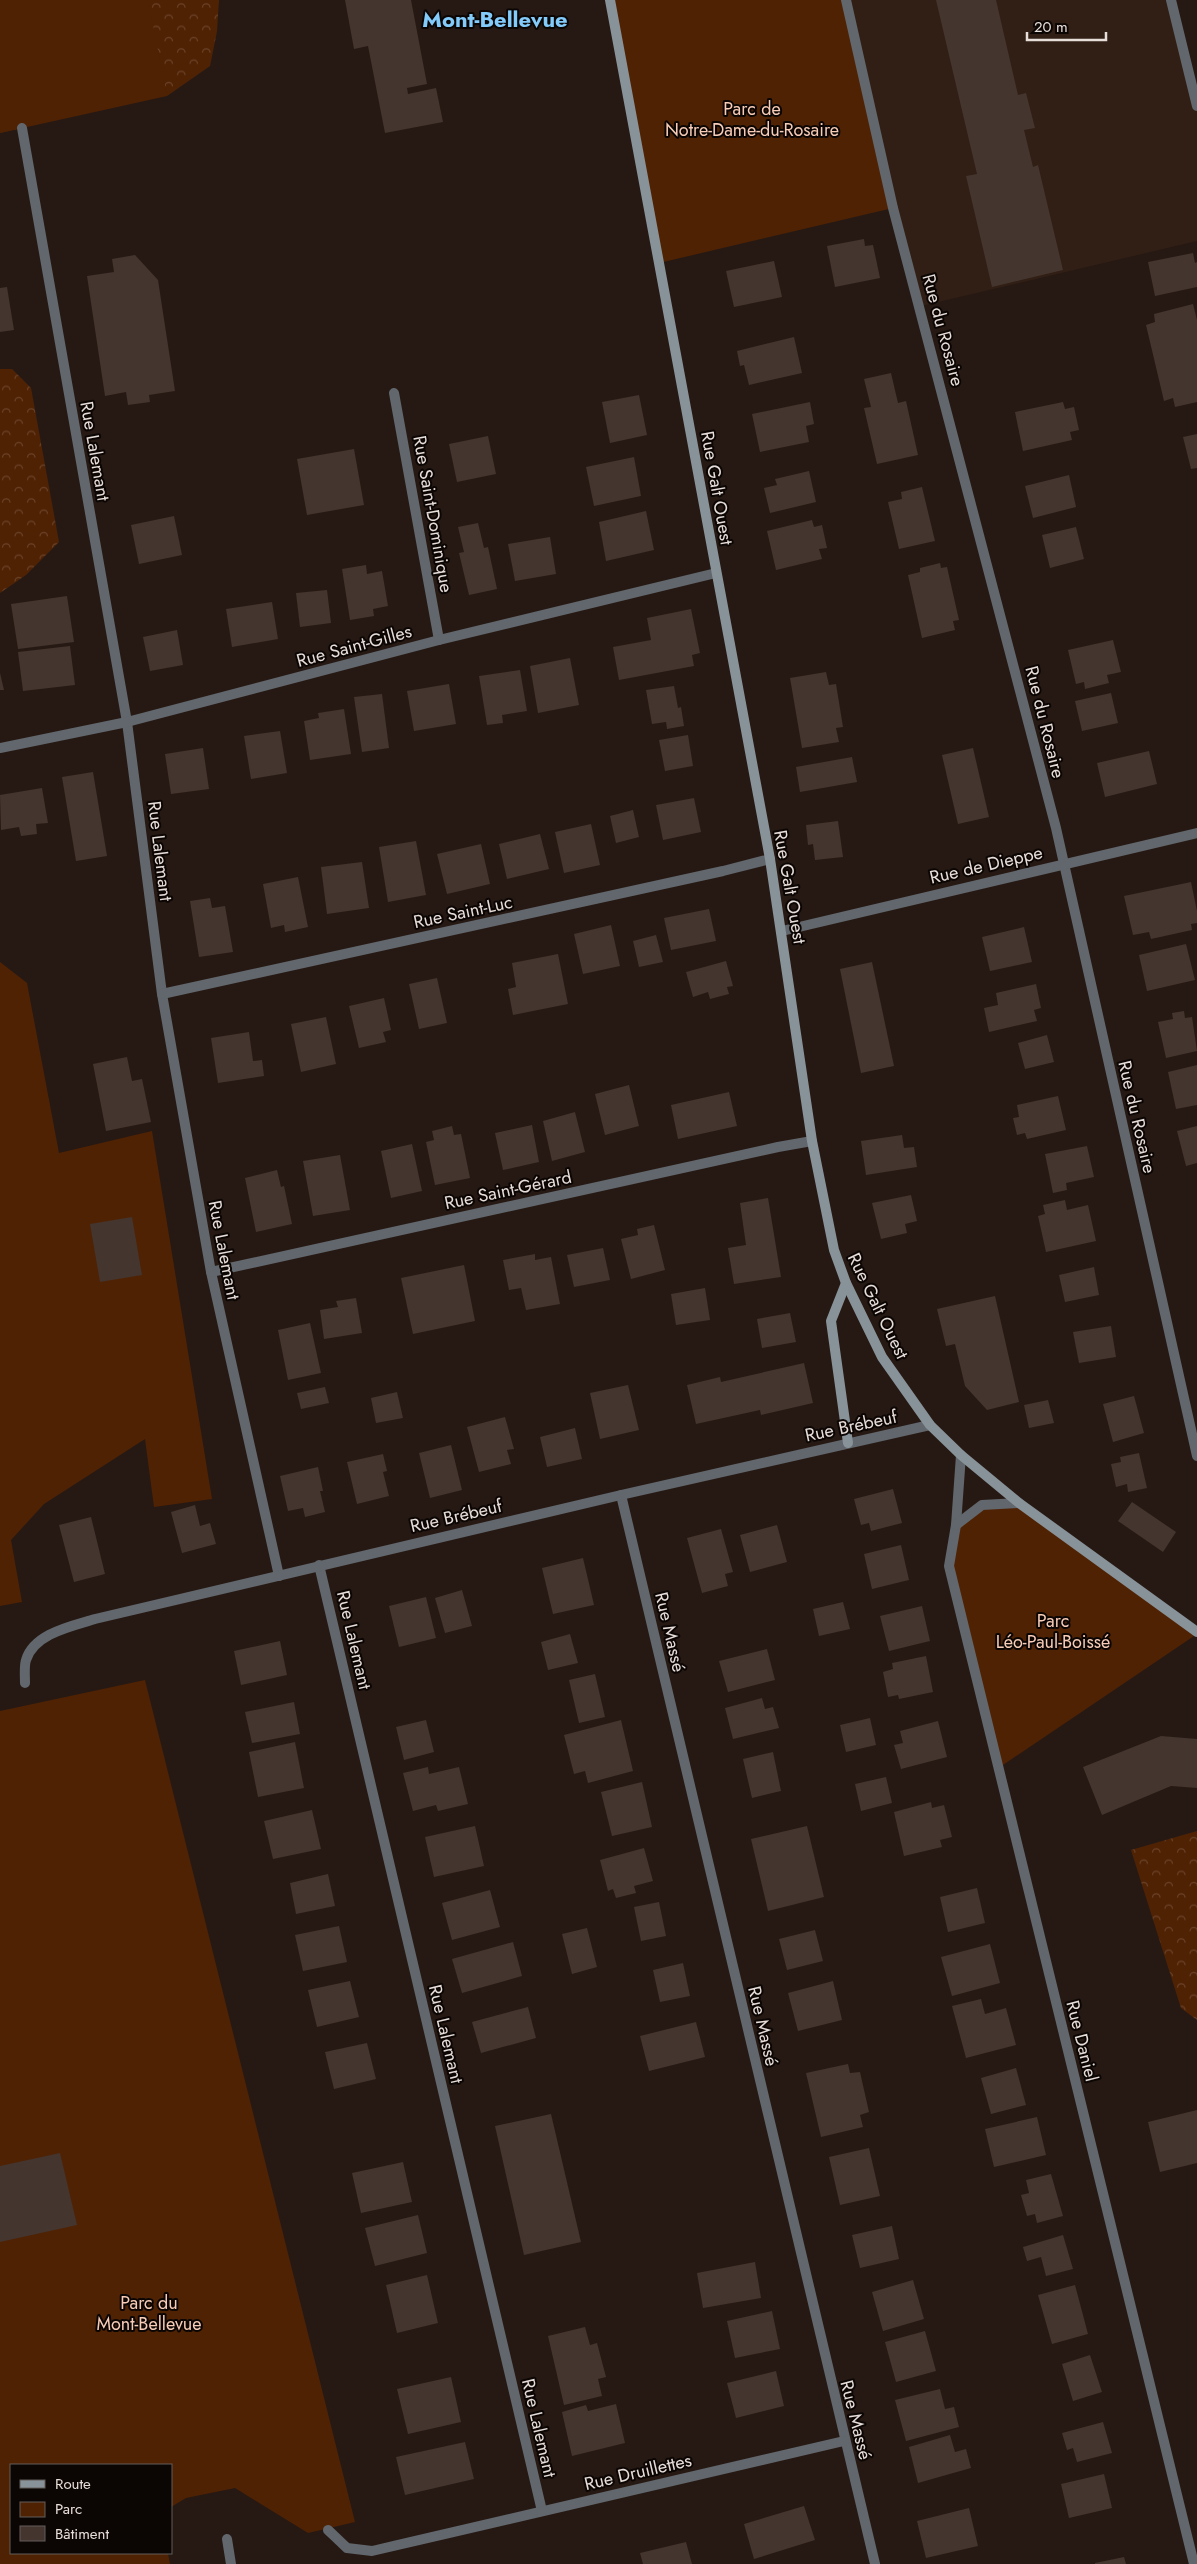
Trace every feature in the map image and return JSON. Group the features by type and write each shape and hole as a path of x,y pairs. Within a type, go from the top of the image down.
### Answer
{"main road":[{"name":"Rue Galt Ouest","path":"610,0 770,859 812,1141 834,1250 846,1284 882,1357 930,1425 961,1455 1019,1503 1197,1632"},
{"path":"846,1284 832,1321 848,1442"}],"street":[{"name":"Rue du Rosaire","path":"846,0 893,208 923,315 1056,828 1197,1456"},
{"path":"1171,0 1197,106"},
{"name":"Rue Lalemant","path":"22,128 127,722 162,994 211,1272 279,1576"},
{"name":"Rue Saint-Dominique","path":"394,393 439,640"},
{"name":"Rue Saint-Gilles","path":"0,748 127,722 439,640 716,573"},
{"name":"Rue de Dieppe","path":"782,930 1197,833"},
{"name":"Rue Saint-Luc","path":"162,994 723,871 770,859"},
{"name":"Rue Saint-Gérard","path":"211,1272 778,1146 812,1141"},
{"name":"Rue Brébeuf","path":"25,1683 26,1660 36,1644 58,1631 95,1619 848,1442 930,1425"},
{"name":"Rue Daniel","path":"961,1455 956,1525 949,1566 1000,1767 1027,1890 1194,2564"},
{"name":"Rue Massé","path":"621,1495 844,2441 876,2564"},
{"path":"956,1525 982,1505 1019,1503"},
{"name":"Rue Lalemant","path":"319,1565 542,2511"},
{"name":"Rue Druillettes","path":"328,2530 347,2548 372,2552 844,2441"},
{"path":"227,2539 231,2564"}],"shaded area":[{"path":"846,0 1171,0 1197,106 1197,241 921,306"}],"green space":[{"path":"0,0 219,0 217,31 210,66 167,96 60,43 22,128 0,133"},
{"path":"0,0 148,0 167,96 0,133"},
{"name":"Parc de Notre-Dame-du-Rosaire","path":"610,0 846,0 893,208 659,263"},
{"path":"0,369 12,369 31,388 59,542 26,575 0,593"},
{"path":"0,962 27,983 59,1153 152,1131 212,1499 154,1507 145,1439 44,1504 11,1540 22,1602 0,1606"},
{"name":"Parc Léo-Paul-Boissé","path":"1019,1503 1197,1634 1000,1767 949,1566 956,1525 982,1505"},
{"name":"Parc du Mont-Bellevue","path":"145,1680 355,2522 308,2533 235,2488 186,2498 172,2506 172,2464 10,2464 10,2554 168,2554 170,2564 0,2564 0,1711"},
{"path":"1197,1831 1197,2020 1181,2008 1131,1850"}],"building":[{"path":"345,0 411,0 427,84 407,88 408,94 436,88 443,122 385,133 368,46 354,49"},
{"path":"936,0 996,0 1018,95 1026,93 1035,128 1024,130 1033,167 1038,165 1063,270 992,287 966,176 977,174"},
{"path":"864,239 865,246 873,245 880,278 835,287 827,246"},
{"path":"1193,253 1195,263 1197,262 1197,287 1155,296 1148,262"},
{"path":"135,255 158,280 175,391 149,395 150,402 128,405 126,392 105,396 87,276 114,272 112,259"},
{"path":"774,261 782,297 734,307 726,271"},
{"path":"7,287 14,330 0,332 0,288"},
{"path":"1193,304 1197,320 1197,402 1175,407 1173,398 1164,401 1146,325 1155,322 1154,314"},
{"path":"794,337 802,373 749,385 744,365 740,366 737,351"},
{"path":"891,373 898,403 906,401 918,455 877,464 864,408 871,407 864,379"},
{"path":"639,395 647,435 610,443 602,402"},
{"path":"810,402 814,424 806,426 809,442 760,452 752,414"},
{"path":"1063,402 1065,409 1074,407 1079,430 1070,432 1072,440 1023,451 1015,412"},
{"path":"1197,434 1197,468 1191,469 1183,437"},
{"path":"488,436 496,474 457,482 449,444"},
{"path":"354,449 364,505 307,515 297,459"},
{"path":"634,457 641,496 594,506 586,467"},
{"path":"809,471 816,502 770,513 764,488 777,485 775,479"},
{"path":"1069,475 1076,507 1033,518 1025,486"},
{"path":"922,487 935,541 899,549 888,502 902,499 901,492"},
{"path":"646,511 654,550 606,561 599,522"},
{"path":"174,516 182,555 139,564 131,525"},
{"path":"812,520 814,527 822,525 827,548 819,549 822,559 776,570 767,531"},
{"path":"478,523 484,548 488,547 497,589 469,595 459,553 464,552 458,527"},
{"path":"1076,527 1084,559 1050,568 1042,535"},
{"path":"550,537 556,574 515,581 508,544"},
{"path":"940,563 941,568 947,567 959,620 953,621 955,630 922,638 908,575 920,572 920,568"},
{"path":"366,565 367,574 382,571 388,606 373,609 374,616 350,620 342,569"},
{"path":"327,590 331,623 300,627 296,593"},
{"path":"67,596 74,642 18,649 11,604"},
{"path":"272,602 278,639 232,647 226,609"},
{"path":"691,609 700,653 692,655 694,666 619,680 613,647 651,640 647,618"},
{"path":"177,630 183,665 150,671 143,637"},
{"path":"1113,640 1121,672 1107,675 1109,683 1085,689 1084,682 1076,684 1068,650"},
{"path":"70,646 75,685 23,691 18,652"},
{"path":"570,658 579,705 538,713 530,666"},
{"path":"520,670 527,711 502,715 503,723 487,725 479,676"},
{"path":"826,672 829,685 836,684 843,727 836,728 839,742 802,748 790,678"},
{"path":"0,673 4,690 0,690"},
{"path":"449,684 456,724 414,731 407,691"},
{"path":"674,686 678,708 681,707 684,726 667,729 666,722 652,724 646,690"},
{"path":"1111,693 1118,723 1082,731 1075,701"},
{"path":"382,694 389,748 362,752 354,697"},
{"path":"344,709 351,754 310,760 304,721 319,718 318,713"},
{"path":"280,731 287,773 251,779 244,736"},
{"path":"688,735 693,766 665,771 659,740"},
{"path":"203,748 209,789 171,794 165,754"},
{"path":"973,748 989,817 958,824 942,755"},
{"path":"1149,751 1157,784 1105,797 1097,763"},
{"path":"852,757 857,782 800,792 796,767"},
{"path":"93,772 107,856 76,861 62,777"},
{"path":"42,788 48,823 36,824 37,834 21,836 19,827 1,830 0,795"},
{"path":"694,798 701,832 663,840 656,805"},
{"path":"633,810 639,837 616,843 610,816"},
{"path":"838,821 843,857 815,860 813,844 808,845 806,825"},
{"path":"591,824 600,865 564,873 555,832"},
{"path":"540,834 549,869 507,879 499,844"},
{"path":"416,841 426,895 388,902 379,847"},
{"path":"481,844 490,884 447,894 437,854"},
{"path":"362,862 369,908 327,914 321,867"},
{"path":"298,877 308,927 285,932 284,925 271,928 263,884"},
{"path":"1191,882 1197,911 1197,923 1191,924 1192,930 1151,939 1149,932 1133,935 1124,896"},
{"path":"210,898 212,908 225,906 233,952 199,957 190,901"},
{"path":"709,909 716,941 671,950 664,918"},
{"path":"611,925 620,966 583,974 574,934"},
{"path":"1024,927 1032,962 990,971 982,937"},
{"path":"656,935 663,962 639,967 633,941"},
{"path":"1186,944 1195,980 1147,991 1139,955"},
{"path":"558,954 568,1004 513,1015 508,989 516,987 512,963"},
{"path":"726,961 733,986 727,987 729,994 710,999 708,992 693,997 686,972"},
{"path":"872,962 894,1066 861,1073 840,969"},
{"path":"437,978 447,1023 419,1029 409,984"},
{"path":"1036,984 1041,1008 1034,1010 1037,1021 989,1032 984,1008 998,1005 996,993"},
{"path":"384,998 391,1030 383,1032 386,1042 359,1048 349,1006"},
{"path":"1184,1011 1185,1018 1192,1017 1197,1051 1166,1058 1158,1022 1173,1019 1172,1013"},
{"path":"326,1017 336,1064 301,1072 291,1024"},
{"path":"249,1032 253,1061 262,1060 264,1076 218,1083 211,1038"},
{"path":"1047,1035 1054,1062 1025,1069 1018,1043"},
{"path":"127,1057 132,1081 142,1079 151,1122 106,1131 93,1064"},
{"path":"1197,1065 1197,1105 1176,1109 1168,1072"},
{"path":"629,1085 639,1126 605,1135 595,1094"},
{"path":"729,1092 737,1126 678,1139 671,1105"},
{"path":"1058,1096 1066,1130 1027,1139 1025,1133 1017,1135 1013,1118 1019,1117 1017,1105"},
{"path":"575,1112 585,1152 552,1161 543,1121"},
{"path":"532,1125 539,1162 503,1170 495,1133"},
{"path":"452,1126 454,1135 461,1134 470,1178 435,1185 426,1142 434,1140 432,1131"},
{"path":"1197,1126 1197,1163 1186,1166 1177,1131"},
{"path":"902,1135 904,1148 914,1147 917,1167 866,1175 861,1141"},
{"path":"412,1144 422,1191 391,1198 381,1151"},
{"path":"1087,1146 1094,1177 1066,1183 1067,1190 1053,1193 1045,1154"},
{"path":"340,1155 350,1210 313,1216 303,1161"},
{"path":"277,1170 281,1187 284,1186 292,1224 256,1232 245,1178"},
{"path":"911,1195 917,1221 905,1224 907,1233 881,1239 872,1203"},
{"path":"768,1198 781,1277 734,1284 728,1248 746,1245 740,1203"},
{"path":"1065,1200 1067,1210 1088,1205 1096,1241 1046,1252 1038,1216 1045,1214 1043,1205"},
{"path":"132,1217 142,1275 100,1282 90,1224"},
{"path":"654,1225 665,1270 631,1279 621,1239 638,1235 637,1229"},
{"path":"603,1248 610,1280 574,1287 567,1255"},
{"path":"535,1254 535,1260 551,1257 560,1304 526,1310 521,1288 509,1290 503,1260"},
{"path":"464,1265 475,1321 413,1334 401,1278"},
{"path":"1094,1267 1099,1295 1065,1302 1059,1275"},
{"path":"705,1288 710,1320 676,1325 671,1294"},
{"path":"995,1296 1019,1402 987,1410 965,1386 955,1344 946,1346 937,1309"},
{"path":"356,1298 362,1333 324,1339 320,1310 338,1307 336,1301"},
{"path":"790,1313 796,1342 762,1348 757,1319"},
{"path":"310,1323 321,1373 288,1380 278,1330"},
{"path":"1111,1326 1116,1357 1079,1363 1073,1332"},
{"path":"804,1363 813,1403 761,1415 760,1410 696,1424 687,1385 720,1377 721,1382"},
{"path":"628,1385 639,1430 600,1439 590,1393"},
{"path":"325,1387 329,1403 301,1409 297,1393"},
{"path":"397,1392 403,1418 376,1423 371,1398"},
{"path":"1134,1396 1144,1433 1113,1442 1103,1404"},
{"path":"1048,1400 1054,1423 1029,1428 1024,1405"},
{"path":"505,1417 514,1449 507,1450 511,1464 479,1472 467,1427"},
{"path":"575,1428 582,1459 547,1467 540,1437"},
{"path":"451,1445 462,1490 430,1498 419,1453"},
{"path":"1139,1453 1147,1488 1128,1492 1127,1484 1116,1487 1111,1464 1121,1462 1120,1457"},
{"path":"383,1454 387,1471 383,1472 389,1496 357,1504 347,1462"},
{"path":"318,1467 323,1491 320,1491 325,1512 305,1517 303,1508 288,1511 280,1476"},
{"path":"893,1489 902,1523 871,1531 869,1523 861,1525 854,1499"},
{"path":"1132,1502 1176,1532 1163,1552 1118,1521"},
{"path":"195,1505 200,1526 210,1523 216,1544 182,1553 171,1512"},
{"path":"91,1517 105,1574 74,1582 59,1525"},
{"path":"777,1525 787,1562 750,1572 740,1535"},
{"path":"721,1529 733,1572 725,1574 728,1586 702,1593 687,1538"},
{"path":"901,1545 909,1580 872,1589 864,1554"},
{"path":"583,1558 594,1605 553,1614 542,1568"},
{"path":"462,1590 472,1626 445,1633 435,1598"},
{"path":"426,1597 436,1638 399,1647 389,1606"},
{"path":"843,1602 850,1629 819,1636 813,1609"},
{"path":"922,1606 930,1641 889,1651 880,1616"},
{"path":"570,1634 578,1663 548,1670 541,1642"},
{"path":"280,1641 287,1675 241,1685 234,1651"},
{"path":"767,1649 775,1680 728,1692 719,1661"},
{"path":"926,1656 933,1692 899,1699 898,1695 888,1697 883,1672 893,1669 892,1663"},
{"path":"595,1674 605,1717 579,1723 569,1680"},
{"path":"762,1698 765,1709 773,1707 779,1728 733,1739 725,1708"},
{"path":"294,1702 300,1734 252,1743 245,1712"},
{"path":"870,1718 876,1745 846,1752 840,1725"},
{"path":"426,1720 434,1752 404,1760 396,1727"},
{"path":"621,1720 633,1771 588,1783 585,1771 574,1774 564,1735"},
{"path":"938,1721 947,1757 901,1769 894,1745 903,1743 900,1731"},
{"path":"1161,1736 1197,1739 1197,1788 1171,1786 1102,1815 1083,1767"},
{"path":"295,1742 304,1788 258,1797 249,1752"},
{"path":"773,1752 781,1791 752,1798 743,1759"},
{"path":"428,1767 429,1774 459,1767 468,1804 438,1811 436,1805 413,1811 403,1773"},
{"path":"886,1777 892,1803 861,1811 855,1784"},
{"path":"642,1782 652,1827 612,1836 601,1792"},
{"path":"931,1802 932,1808 944,1805 952,1837 940,1840 942,1847 904,1856 894,1812"},
{"path":"312,1810 321,1849 273,1859 264,1821"},
{"path":"475,1826 484,1866 434,1877 425,1837"},
{"path":"807,1826 824,1897 768,1911 751,1839"},
{"path":"644,1848 653,1881 634,1886 636,1893 616,1898 613,1889 608,1891 600,1860"},
{"path":"328,1874 335,1906 296,1914 290,1883"},
{"path":"977,1888 985,1923 948,1932 940,1897"},
{"path":"490,1890 500,1927 452,1940 442,1903"},
{"path":"659,1902 666,1936 641,1941 634,1907"},
{"path":"339,1926 347,1962 303,1971 295,1935"},
{"path":"587,1928 597,1967 572,1974 562,1934"},
{"path":"815,1930 823,1961 787,1970 779,1939"},
{"path":"513,1942 522,1976 462,1993 452,1959"},
{"path":"990,1944 1000,1983 952,1996 941,1957"},
{"path":"683,1963 690,1996 660,2002 653,1970"},
{"path":"350,1981 359,2017 317,2027 308,1990"},
{"path":"833,1981 842,2020 798,2031 788,1993"},
{"path":"981,1999 985,2014 1006,2008 1016,2045 966,2058 952,2006"},
{"path":"528,2007 536,2038 481,2053 472,2022"},
{"path":"696,2022 705,2057 649,2071 640,2036"},
{"path":"367,2043 376,2079 334,2089 325,2052"},
{"path":"848,2064 850,2073 860,2072 869,2112 860,2115 863,2127 821,2137 806,2073"},
{"path":"1016,2068 1026,2105 991,2114 981,2078"},
{"path":"1197,2110 1197,2163 1160,2172 1148,2122"},
{"path":"551,2114 581,2242 524,2255 495,2126"},
{"path":"1037,2117 1046,2155 994,2167 985,2129"},
{"path":"869,2148 880,2196 840,2205 829,2157"},
{"path":"60,2153 77,2225 0,2242 0,2166"},
{"path":"403,2162 412,2202 361,2213 352,2173"},
{"path":"1051,2174 1063,2216 1037,2223 1035,2214 1027,2216 1021,2195 1029,2193 1026,2180"},
{"path":"418,2215 427,2253 375,2266 365,2228"},
{"path":"892,2226 899,2259 860,2268 852,2235"},
{"path":"1063,2235 1073,2269 1046,2276 1041,2257 1027,2261 1023,2247"},
{"path":"755,2262 761,2298 703,2308 697,2273"},
{"path":"427,2275 438,2323 397,2333 386,2285"},
{"path":"913,2280 924,2319 883,2331 872,2292"},
{"path":"1075,2285 1088,2334 1052,2344 1038,2295"},
{"path":"772,2311 780,2349 735,2358 727,2321"},
{"path":"585,2327 590,2345 597,2343 606,2377 598,2379 602,2396 564,2405 548,2336"},
{"path":"925,2331 936,2371 896,2382 885,2342"},
{"path":"1090,2355 1102,2392 1073,2401 1062,2364"},
{"path":"776,2371 784,2406 736,2418 727,2383"},
{"path":"451,2377 461,2422 408,2434 397,2389"},
{"path":"940,2389 945,2409 954,2407 959,2427 906,2441 895,2400"},
{"path":"616,2404 625,2443 572,2456 562,2412 586,2405 588,2411"},
{"path":"1103,2422 1112,2453 1077,2462 1073,2448 1067,2450 1062,2433"},
{"path":"950,2435 955,2452 966,2449 971,2468 918,2483 909,2447"},
{"path":"465,2442 474,2479 405,2495 396,2457"},
{"path":"1104,2474 1112,2508 1069,2518 1061,2484"},
{"path":"804,2506 815,2540 754,2559 744,2524"},
{"path":"969,2508 978,2546 926,2558 917,2521"},
{"path":"686,2542 692,2564 643,2564 640,2553"},
{"path":"1124,2557 1126,2564 1095,2564 1095,2563"}],"district":[{"name":"Mont-Bellevue","path":"495,19"}]}
